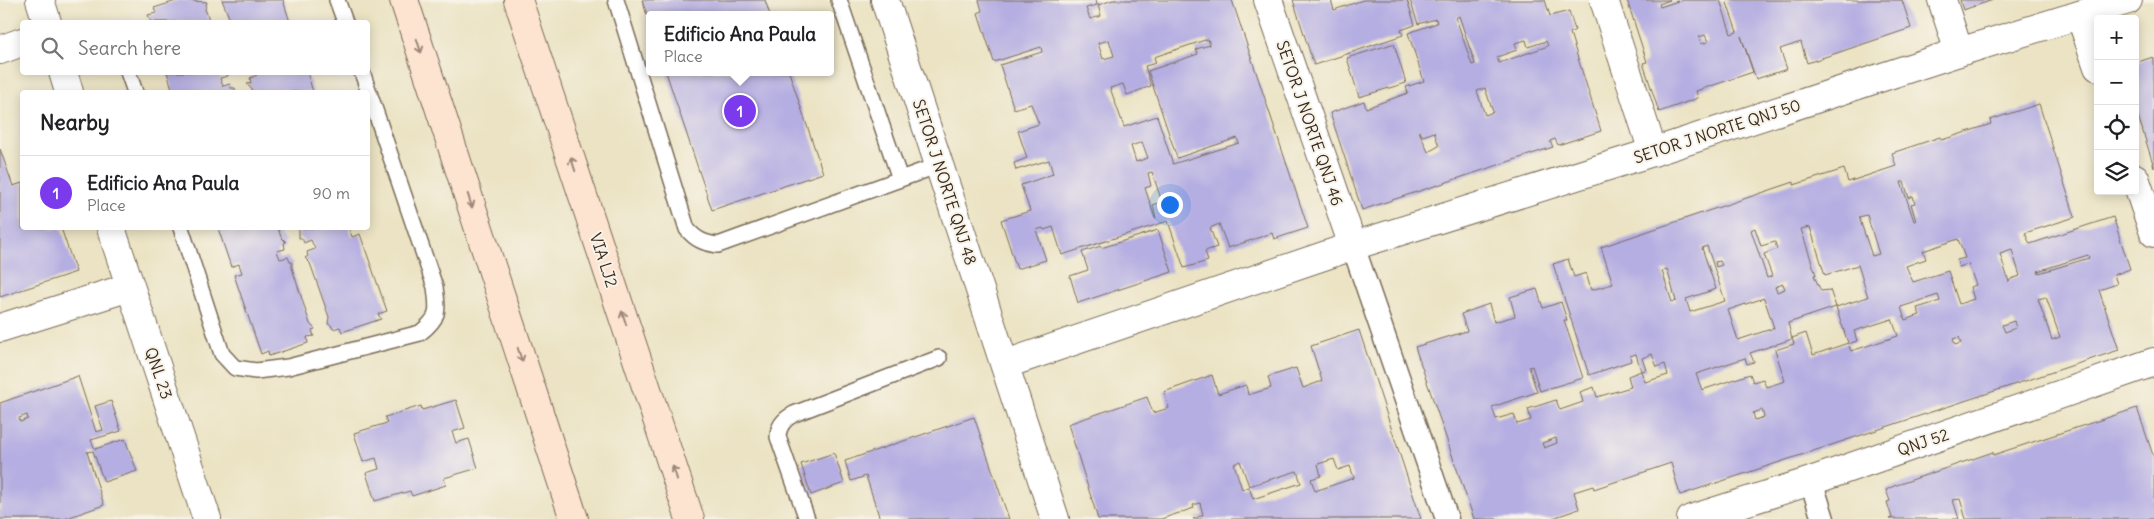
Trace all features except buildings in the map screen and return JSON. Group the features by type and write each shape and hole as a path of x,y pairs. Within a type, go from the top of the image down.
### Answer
{"main road":[{"path":"404,0 574,519"},
{"name":"VIA LJ2","path":"518,0 690,519"}],"street":[{"path":"40,0 46,20"},
{"name":"SETOR J NORTE QNJ 48","path":"885,0 1006,364 1055,519"},
{"name":"SETOR J NORTE QNJ 46","path":"1268,0 1352,246"},
{"path":"1604,0 1653,152"},
{"path":"1942,0 1959,52"},
{"name":"SETOR J NORTE QNJ 50","path":"1006,364 1352,246 1653,152 1959,52 2128,0"},
{"path":"2080,15 2096,60"},
{"path":"0,50 20,43"},
{"path":"64,75 68,90"},
{"path":"2139,190 2154,233"},
{"name":"QNL 23","path":"112,230 207,519"},
{"path":"1352,246 1447,519"},
{"path":"0,328 130,287"},
{"name":"QNJ 52","path":"1691,519 1811,480 2154,362"},
{"path":"1811,480 1824,519"}],"lane":[{"path":"337,0 344,20"},
{"path":"616,0 687,229 692,236 703,243 718,244 939,165"},
{"path":"839,0 900,179"},
{"path":"129,75 134,90"},
{"path":"363,75 368,90"},
{"path":"182,230 222,354 235,368 256,371 288,367 420,333 433,323 438,310 435,287 370,96"},
{"path":"807,519 778,438 778,431 782,423 794,414 939,358"}],"place":[{"name":"Edificio Ana Paula","path":"740,111"}]}
